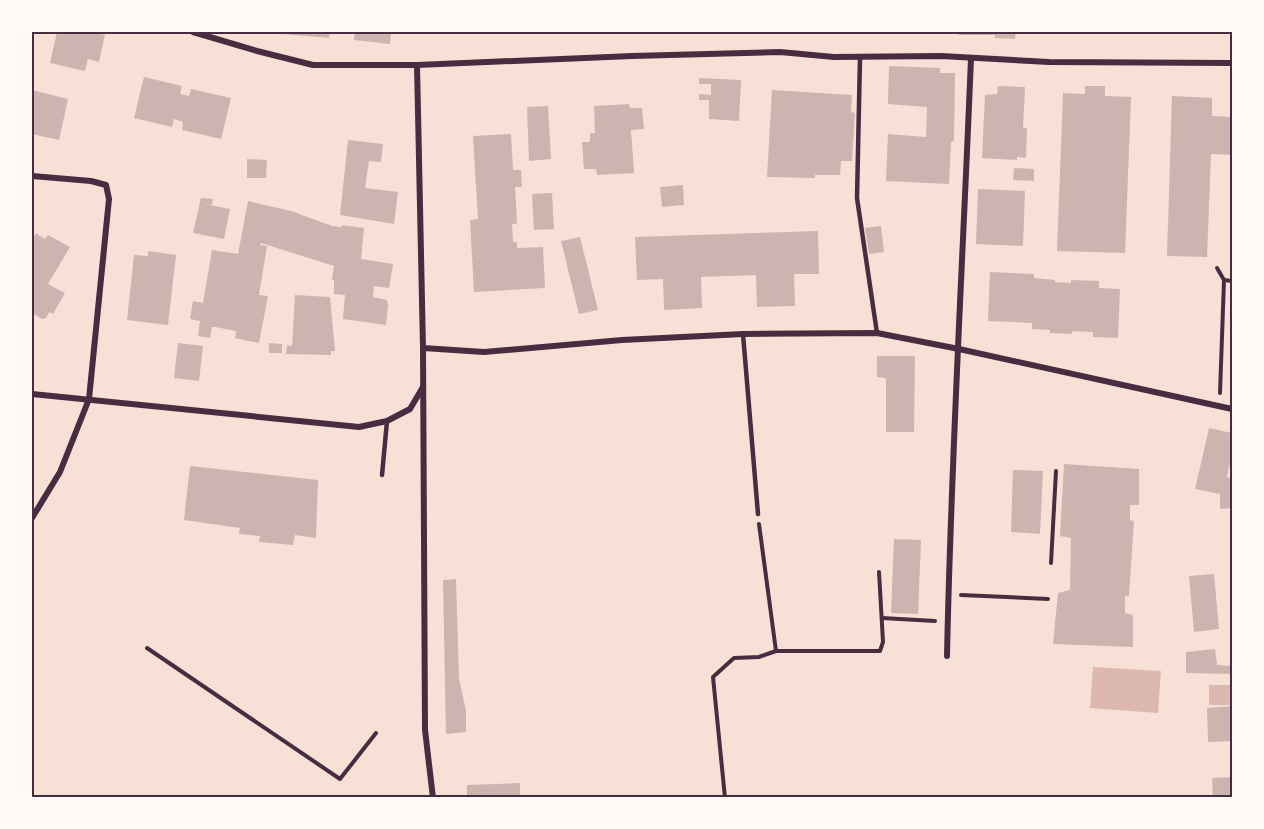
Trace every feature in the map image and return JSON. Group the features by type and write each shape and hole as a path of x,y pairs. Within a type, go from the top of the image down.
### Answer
{"street":[{"path":"193,32 313,65 417,65 780,52 860,58 941,56 1073,62 1233,63"},
{"path":"947,656 954,419 971,58"},
{"path":"417,65 423,348 425,730 433,798"},
{"path":"32,176 91,181 106,185 109,198 89,399 60,472 32,518"},
{"path":"423,348 484,352 622,340 743,334 877,333 1233,410"},
{"path":"32,394 359,427 387,421 410,408 423,386"}],"lane":[{"path":"860,58 857,198 877,333"},
{"path":"743,334 758,514"},
{"path":"381,475 387,421"}],"path":[{"path":"1217,268 1224,280 1221,389 1218,406"},
{"path":"1224,280 1233,281"},
{"path":"1051,563 1056,471"},
{"path":"758,514 776,651"},
{"path":"725,798 713,677 734,658 759,657 776,651 880,651 883,642 879,572"},
{"path":"949,594 1048,599"},
{"path":"882,618 948,621"},
{"path":"147,648 340,779 376,733"}],"shaded area":[{"path":"1093,667 1161,671 1158,713 1090,708"},
{"path":"1209,685 1232,685 1232,705 1209,705"}],"building":[{"path":"57,32 91,32 105,35 99,62 88,59 85,71 50,63"},
{"path":"283,32 330,32 329,38 283,34"},
{"path":"355,32 391,32 390,44 354,40"},
{"path":"959,32 1016,32 1015,39 995,38 995,35 958,35"},
{"path":"889,66 940,68 940,73 955,73 954,141 951,142 949,184 886,181 888,134 926,137 927,107 888,104"},
{"path":"144,77 182,86 180,94 189,96 191,89 231,98 221,139 182,130 183,122 174,119 172,127 134,118"},
{"path":"699,78 741,80 739,121 709,119 709,100 699,100 699,94 711,95 711,84 699,84"},
{"path":"998,86 1025,87 1023,128 1027,128 1026,158 1017,157 1017,160 982,158 985,95 997,94"},
{"path":"1085,86 1105,86 1105,96 1131,97 1125,253 1057,251 1063,93 1085,94"},
{"path":"32,90 68,99 59,140 32,134"},
{"path":"772,90 852,95 851,112 855,113 852,161 841,161 840,175 815,175 815,178 767,177"},
{"path":"1172,96 1212,98 1212,116 1232,117 1232,155 1211,154 1207,257 1167,256"},
{"path":"629,104 630,108 642,108 644,129 631,130 634,173 597,175 596,169 584,169 582,142 590,142 590,133 595,133 594,106"},
{"path":"548,106 551,159 529,161 527,107"},
{"path":"511,134 513,170 521,170 522,187 515,187 517,224 512,224 513,242 517,242 517,248 543,247 545,288 474,292 470,220 478,219 473,136"},
{"path":"348,140 383,144 381,162 369,161 365,188 398,192 394,224 340,215"},
{"path":"247,159 267,160 266,178 247,178"},
{"path":"1014,168 1034,169 1034,181 1013,180"},
{"path":"683,185 684,205 662,207 660,187"},
{"path":"978,189 1025,191 1023,246 976,244"},
{"path":"552,193 554,229 534,230 532,194"},
{"path":"201,198 213,199 212,205 204,204 230,209 224,239 193,233"},
{"path":"248,201 291,211 332,226 364,228 361,259 393,264 389,288 374,286 373,297 387,300 386,325 343,319 345,295 334,294 334,280 332,280 334,266 261,243 260,245 267,246 259,295 268,296 259,343 235,338 236,331 215,327 212,327 210,338 198,336 200,321 190,319 193,301 203,303 212,250 238,254"},
{"path":"881,226 884,252 869,254 865,228"},
{"path":"818,231 819,274 794,274 795,306 757,307 756,275 701,277 702,308 664,310 663,279 637,280 635,237"},
{"path":"36,233 45,239 48,235 70,247 48,284 65,293 53,314 49,312 46,318 42,319 32,313 32,241"},
{"path":"580,237 598,310 579,314 561,241"},
{"path":"148,251 176,255 168,325 127,320 134,255 148,256"},
{"path":"990,272 1034,274 1034,278 1055,280 1055,282 1099,281 1099,288 1120,289 1118,338 1093,337 1093,332 1050,333 1050,330 1032,329 1032,323 988,321"},
{"path":"295,295 330,297 335,351 331,351 331,355 286,354 287,345 292,346"},
{"path":"178,343 203,346 199,381 174,378"},
{"path":"269,343 282,344 282,353 269,353"},
{"path":"877,356 915,356 914,432 886,432 886,378 877,377"},
{"path":"1209,428 1232,433 1232,466 1229,465 1227,477 1232,479 1232,508 1220,509 1220,494 1195,489"},
{"path":"1064,464 1139,469 1139,505 1130,505 1130,520 1134,521 1129,596 1125,596 1125,613 1133,615 1133,647 1053,644 1058,593 1070,590 1071,538 1060,536"},
{"path":"190,466 318,480 316,538 295,535 293,545 259,542 260,536 239,534 240,528 184,520"},
{"path":"1013,470 1043,471 1040,534 1011,532"},
{"path":"894,539 921,540 918,614 891,613"},
{"path":"1214,574 1219,629 1194,632 1189,576"},
{"path":"456,579 459,679 466,710 466,732 446,734 443,580"},
{"path":"1215,649 1217,665 1232,666 1232,674 1186,673 1186,652"},
{"path":"1232,706 1232,741 1208,742 1207,708"},
{"path":"1232,777 1232,798 1213,798 1212,778"},
{"path":"520,783 520,798 467,798 467,785"}]}
